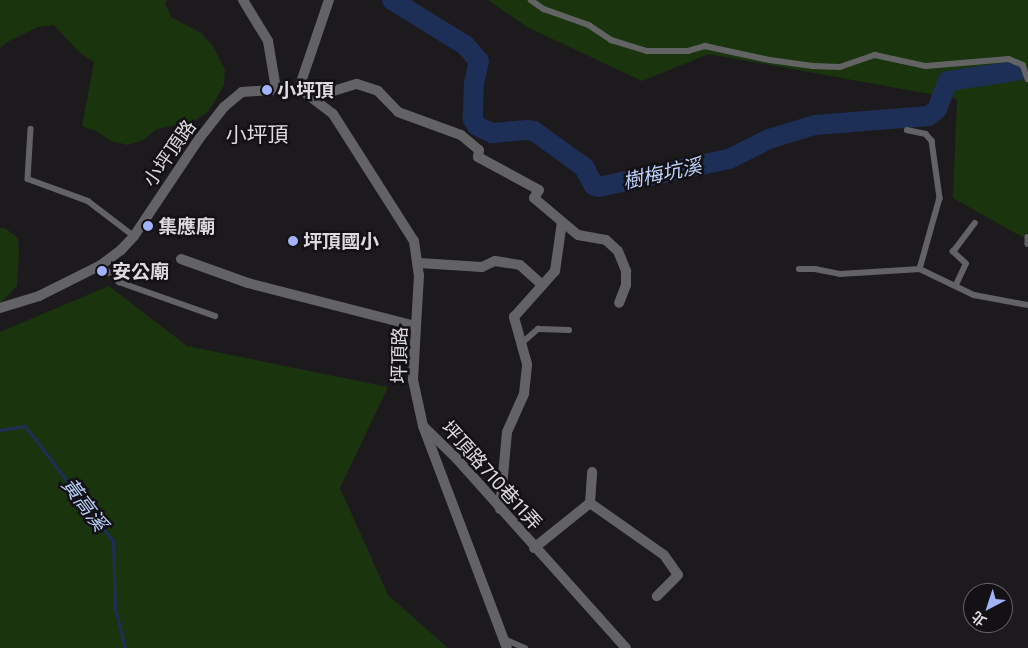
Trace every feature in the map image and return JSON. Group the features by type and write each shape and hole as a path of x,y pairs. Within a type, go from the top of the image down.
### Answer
{"street":[{"path":"243,0 268,41 276,89"},
{"path":"299,88 329,0"},
{"name":"小坪頂路","path":"0,308 39,296 101,265 121,250 134,236 194,146 224,107 242,92 299,88 330,92 357,84 378,91 398,112 461,135 479,150 478,156 539,190 534,198 562,222"},
{"name":"坪頂路","path":"299,88 333,114 414,241 419,263 413,380 423,426 505,644"},
{"path":"500,509 507,432 524,394 527,364 523,342 514,317 555,271 562,222"},
{"path":"562,222 578,235 606,240 618,252 626,271 626,285 619,303"},
{"path":"181,259 248,283 416,326"},
{"path":"419,263 482,267 495,261 520,265 542,285"},
{"name":"坪頂路710巷11弄","path":"423,426 456,458 534,548 626,648"},
{"path":"436,460 456,458"},
{"path":"592,472 590,502 664,555 678,575 657,596"},
{"name":"坪頂路710巷11弄","path":"534,548 590,502"}],"lane":[{"path":"531,0 544,9 588,25 611,40 647,51 688,50 705,46 770,60 813,66 840,67 875,55 926,66 1009,59 1023,65 1028,79"},
{"path":"31,130 28,179 88,201 134,236"},
{"path":"907,130 926,134 932,140 940,198 920,269"},
{"path":"956,284 966,264 953,252 975,223"},
{"path":"1028,236 1028,244"},
{"path":"101,265 119,282 215,316"},
{"path":"798,269 814,268 840,274 920,269 956,284 974,295 1028,305"},
{"path":"523,342 538,329 569,330"},
{"path":"505,644 525,648"}],"green space":[{"path":"0,0 167,0 165,3 171,17 201,33 213,46 225,70 224,85 209,111 194,121 157,129 143,140 128,145 111,141 96,131 82,126 94,62 79,52 54,25 38,27 9,41 0,48"},
{"path":"488,0 1028,0 1028,240 953,198 957,99 709,54 642,81 527,27"},
{"path":"0,228 5,228 18,238 19,253 17,286 0,304"},
{"path":"109,286 187,346 388,387 340,488 388,595 448,648 0,648 0,332"}],"waterway":[{"name":"樹梅坑溪","path":"392,0 465,45 479,61 474,82 473,119 477,126 492,133 534,131 584,167 594,186 599,187 729,159 769,139 815,125 929,116 937,109 948,81 1016,71"},
{"name":"黃高溪","path":"0,430 25,426 113,541 115,608 125,648"}],"place":[{"name":"小坪頂","path":"267,90"},
{"name":"集應廟","path":"148,226"},
{"name":"坪頂國小","path":"293,241"},
{"name":"安公廟","path":"102,271"}],"district":[{"name":"小坪頂","path":"257,134"}]}
